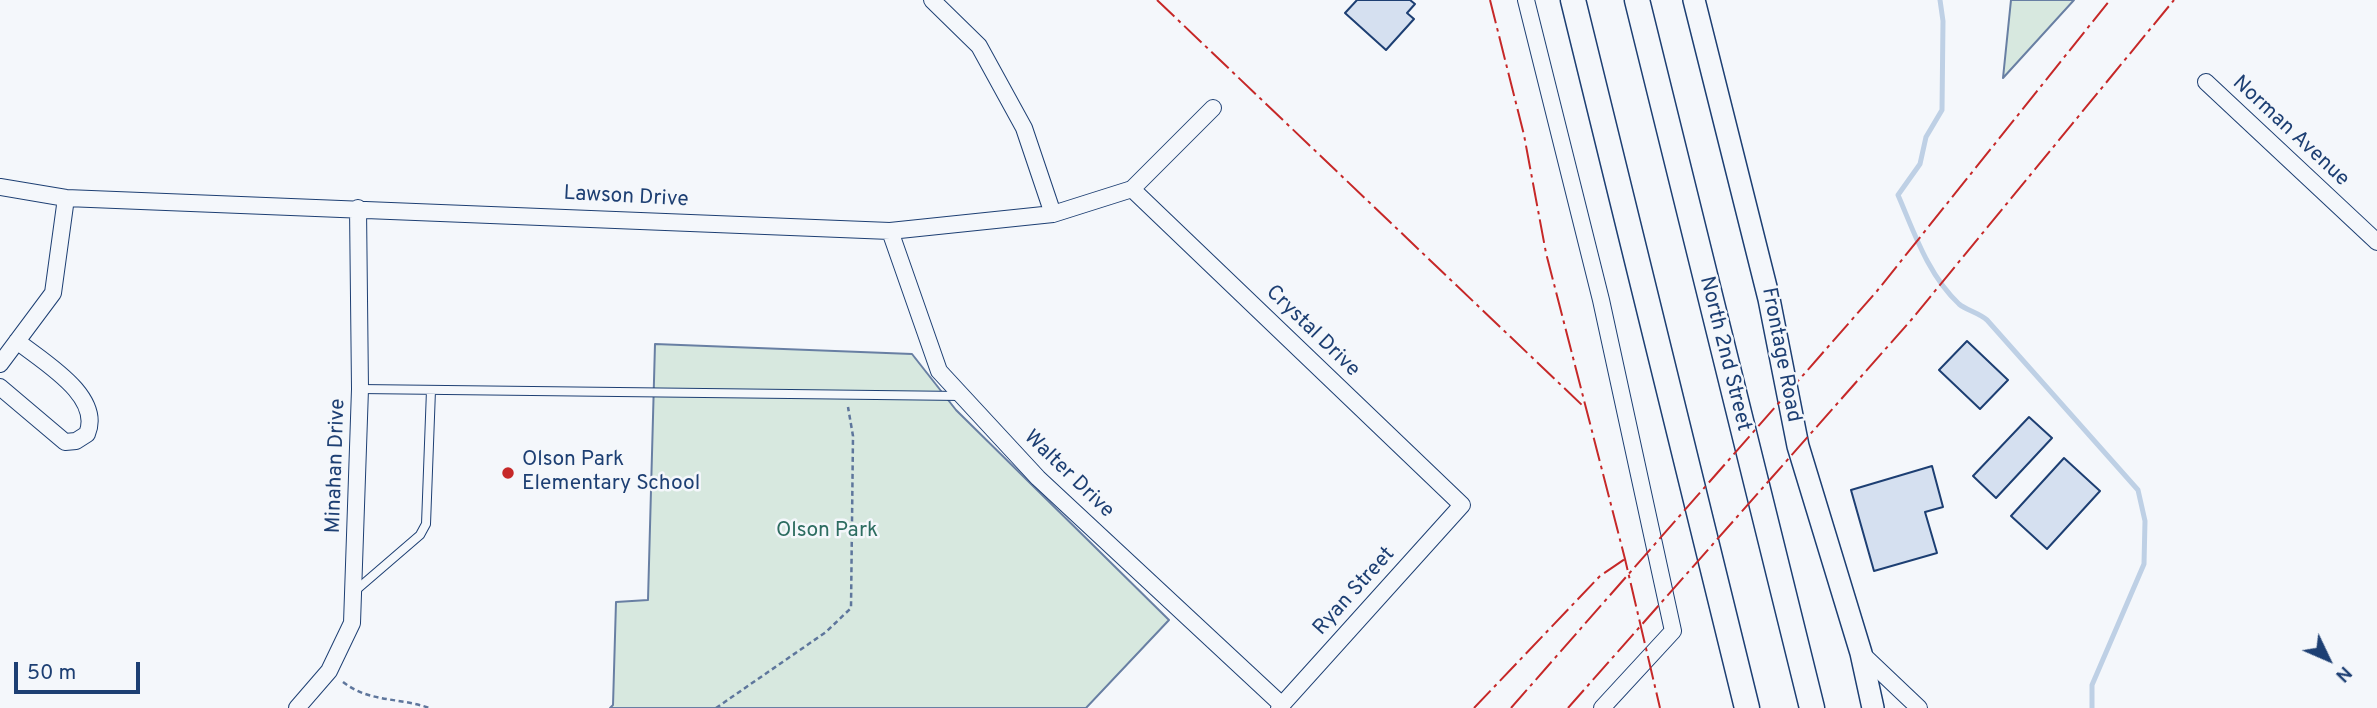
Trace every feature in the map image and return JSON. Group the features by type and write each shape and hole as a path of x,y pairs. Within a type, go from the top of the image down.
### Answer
{"main road":[{"path":"1573,0 1746,708"},
{"name":"North 2nd Street","path":"1637,0 1812,708"}],"street":[{"path":"932,0 979,46 1024,128 1053,214"},
{"path":"1526,0 1601,300 1673,631 1602,708"},
{"name":"Frontage Road","path":"1694,0 1769,299 1798,446 1861,653 1873,708"},
{"name":"Norman Avenue","path":"2206,82 2377,242"},
{"name":"Lawson Drive","path":"0,187 66,198 890,231 1053,214 1132,190 1213,108"},
{"name":"Crystal Drive","path":"1132,190 1462,505"},
{"path":"0,364 52,293 66,198"},
{"name":"Minahan Drive","path":"297,708 329,671 352,623 360,389 358,208"},
{"name":"Walter Drive","path":"890,231 939,372 1038,478 1281,706"},
{"path":"0,387 65,442 76,441 86,434 91,414 85,401 18,341"},
{"name":"Ryan Street","path":"1281,706 1462,505"},
{"path":"1861,653 1919,708"}],"lane":[{"path":"360,389 962,396"},
{"path":"353,593 420,534 426,524 431,390"}],"path":[{"path":"716,708 845,618 851,608 854,595 853,436 843,394"},
{"path":"329,671 360,694 429,708"}],"green space":[{"path":"2011,0 2074,0 2003,78"},
{"name":"Olson Park","path":"655,344 912,354 956,410 1169,620 1086,708 610,708 613,705 616,602 648,600"}],"building":[{"path":"1357,0 1410,0 1415,4 1407,13 1414,19 1386,50 1345,13"},
{"path":"1967,341 2008,380 1980,409 1939,370"},
{"path":"2029,417 2052,438 1996,498 1973,476"},
{"path":"2064,458 2100,491 2047,549 2011,516"},
{"path":"1932,466 1943,507 1925,512 1937,553 1874,571 1851,490"}],"waterway":[{"path":"1940,0 1943,21 1942,110 1926,137 1920,164 1898,195 1930,267 1948,293 1962,306 1987,320 2138,490 2145,521 2144,564 2092,685 2092,708"}],"power":[{"path":"1157,0 1583,406"},
{"path":"1490,0 1524,135 1546,253 1625,559 1660,708"},
{"path":"1511,708 1877,291 2110,0"},
{"path":"1568,708 1912,319 2174,0"},
{"path":"1474,708 1600,576 1625,559"}],"place":[{"name":"Olson Park Elementary School","path":"508,473"}]}
